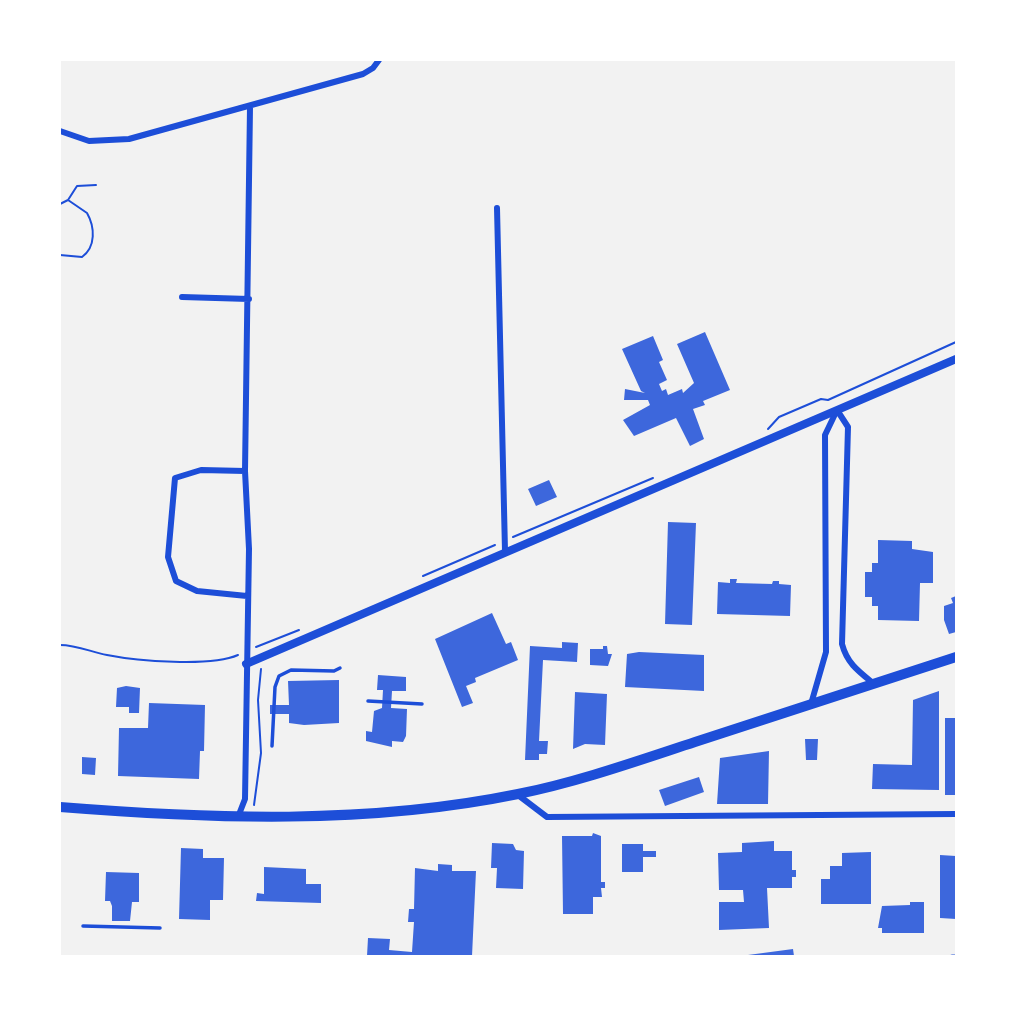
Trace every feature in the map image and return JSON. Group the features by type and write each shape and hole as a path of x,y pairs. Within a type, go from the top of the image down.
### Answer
{"main road":[{"path":"60,807 251,817 400,811 517,794 620,767 957,657"}],"street":[{"path":"60,131 89,141 129,139 363,74 379,60"},
{"path":"238,817 245,799 245,471 250,107"},
{"path":"497,208 505,551"},
{"path":"182,297 249,299"},
{"path":"246,664 957,359"},
{"path":"837,410 848,426 842,644 846,657 854,668 874,684"},
{"path":"811,705 826,652 825,435 837,410"},
{"path":"245,471 201,470 176,478 168,557 176,581 197,591 247,596"},
{"path":"517,794 548,817 957,814"}],"lane":[{"path":"272,746 275,687 279,676 291,670 334,671 340,668"},
{"path":"368,701 422,704"},
{"path":"83,926 160,928"}],"path":[{"path":"60,204 68,200 78,186 96,185"},
{"path":"60,255 82,257 89,251 92,239 87,213 68,200"},
{"path":"767,430 779,417 821,399 828,400 957,342"},
{"path":"418,579 654,477"},
{"path":"60,645 159,662 233,657 300,629"},
{"path":"251,817 261,746 257,700 261,669 258,659"}],"building":[{"path":"705,332 730,390 703,401 705,405 693,409 704,439 690,446 676,418 634,436 623,420 650,405 648,400 624,400 625,389 645,393 641,391 622,349 653,336 663,360 659,362 667,380 659,384 662,391 666,389 668,395 682,389 683,393 694,383 677,344"},
{"path":"549,480 557,497 536,506 528,489"},
{"path":"668,522 696,523 692,625 665,624"},
{"path":"878,540 912,541 912,549 933,552 933,583 920,583 919,621 878,620 878,606 872,606 872,597 865,597 865,572 872,572 872,563 878,563"},
{"path":"730,579 737,579 736,583 772,584 773,581 779,581 779,584 791,585 790,616 717,614 718,582 730,583"},
{"path":"956,596 956,632 949,634 944,620 944,606 953,603 951,598"},
{"path":"492,613 506,644 511,642 518,660 475,678 476,682 466,686 473,703 462,707 435,639"},
{"path":"562,642 578,643 577,662 543,660 539,741 548,741 547,754 539,754 539,760 525,760 530,646 562,648"},
{"path":"603,646 607,646 608,654 612,654 608,666 590,665 590,649 603,649"},
{"path":"639,652 704,655 704,691 625,687 627,654"},
{"path":"378,675 406,677 406,691 392,691 391,708 407,709 406,736 403,742 392,741 392,747 366,741 366,731 372,732 374,711 382,708 383,690 377,690"},
{"path":"339,680 339,723 304,725 289,723 289,714 270,714 270,705 289,705 288,681"},
{"path":"117,688 140,688 139,713 129,713 129,707 116,707"},
{"path":"939,691 939,790 872,789 873,764 912,765 913,700"},
{"path":"575,692 607,694 605,745 585,744 573,749"},
{"path":"149,703 205,705 204,751 200,751 199,779 118,776 119,728 148,728"},
{"path":"945,718 956,718 956,795 945,795"},
{"path":"805,739 818,739 817,760 806,760"},
{"path":"769,751 768,804 717,804 720,758"},
{"path":"82,757 96,758 95,775 82,774"},
{"path":"699,777 704,792 665,806 659,790"},
{"path":"593,833 601,836 601,882 605,882 605,888 601,888 602,897 593,897 593,914 563,914 562,836 592,836"},
{"path":"774,841 774,851 792,851 792,870 796,870 796,877 792,877 792,888 767,888 769,928 719,930 719,902 744,902 743,890 719,890 718,853 742,852 742,843"},
{"path":"492,843 513,844 516,850 524,851 523,889 496,888 497,868 491,868"},
{"path":"622,844 643,844 643,851 656,851 656,857 643,857 643,872 622,872"},
{"path":"181,848 203,849 203,858 224,858 223,900 210,900 210,920 179,919"},
{"path":"871,852 871,904 821,904 821,879 830,879 830,866 842,866 842,853"},
{"path":"940,855 956,856 956,919 940,918"},
{"path":"438,864 452,865 452,871 476,871 472,956 367,956 368,938 390,939 389,950 412,952 414,922 408,922 409,909 414,909 415,868 438,871"},
{"path":"264,867 306,869 306,884 321,884 321,903 256,901 257,893 264,894"},
{"path":"106,872 139,873 139,902 132,902 130,921 112,921 112,906 110,901 105,901"},
{"path":"910,902 924,902 924,933 882,933 882,928 878,928 882,906 910,905"},
{"path":"793,949 794,956 748,956 748,955"}]}
